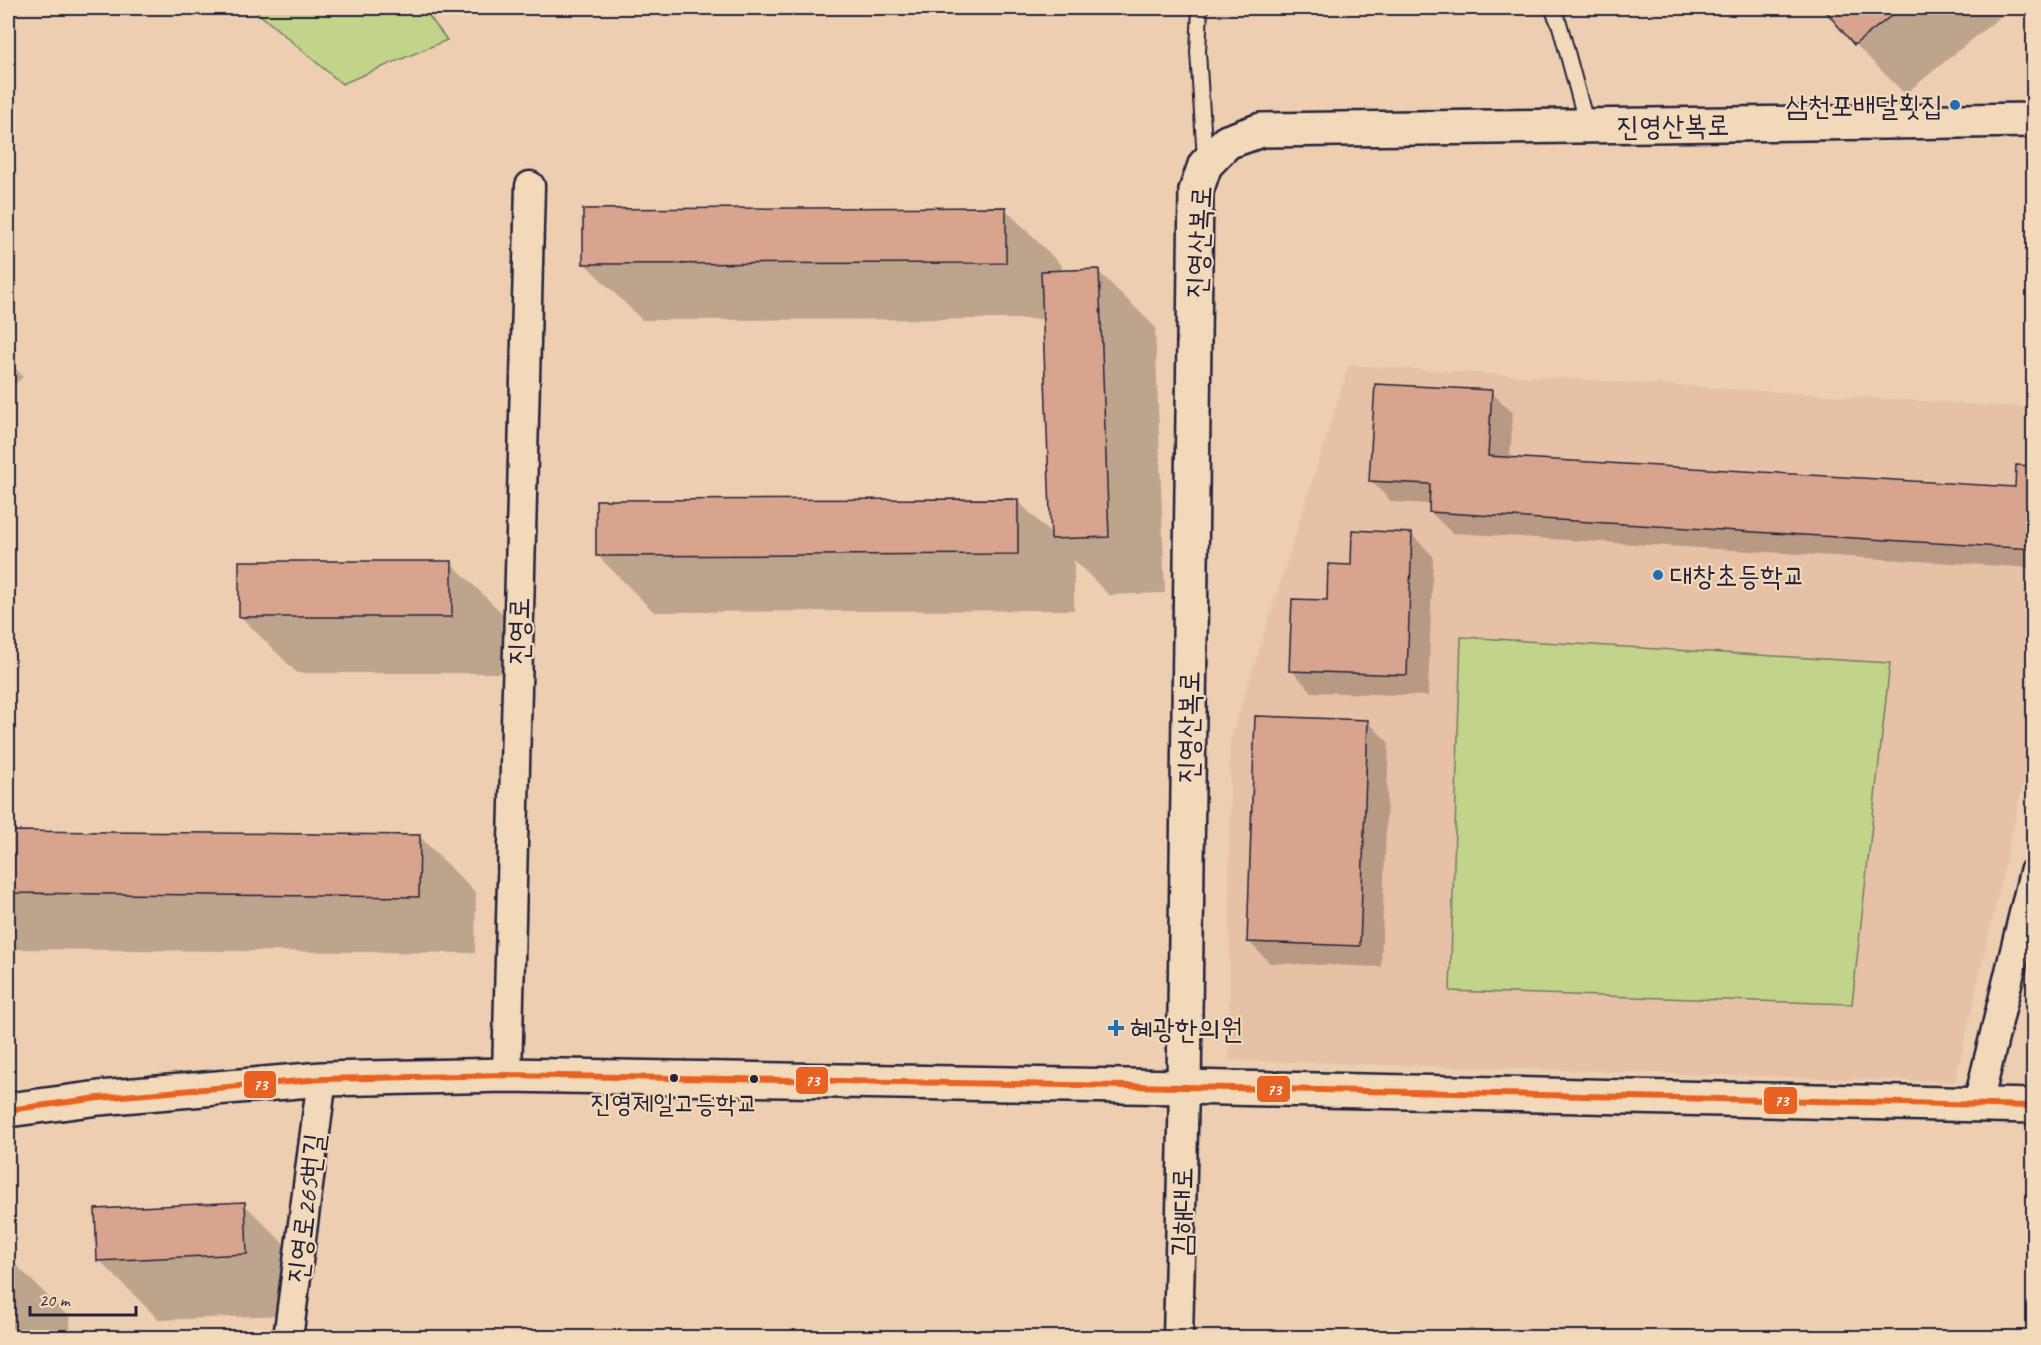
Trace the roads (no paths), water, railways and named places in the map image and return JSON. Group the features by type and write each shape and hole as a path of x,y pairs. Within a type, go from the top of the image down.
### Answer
{"main road":[{"name":"진영산복로","path":"1184,1087 1196,191 1205,165 1227,142 1261,130 2034,120"},
{"path":"8,1110 99,1098 322,1079 507,1075 2034,1106"}],"street":[{"name":"진영로","path":"507,1075 530,186"},
{"path":"1978,1104 2034,872"},
{"name":"진영로265번길","path":"288,1338 322,1079"},
{"name":"김해대로","path":"1178,1338 1184,1087"}],"lane":[{"path":"1200,8 1198,52 1205,165"},
{"path":"1552,8 1560,26 1587,126"}],"place":[{"name":"삼천포배달횟집","path":"1955,105"},
{"name":"대창초등학교","path":"1658,575"},
{"name":"혜광한의원","path":"1116,1028"},
{"name":"진영제일고등학교","path":"674,1078"}]}
